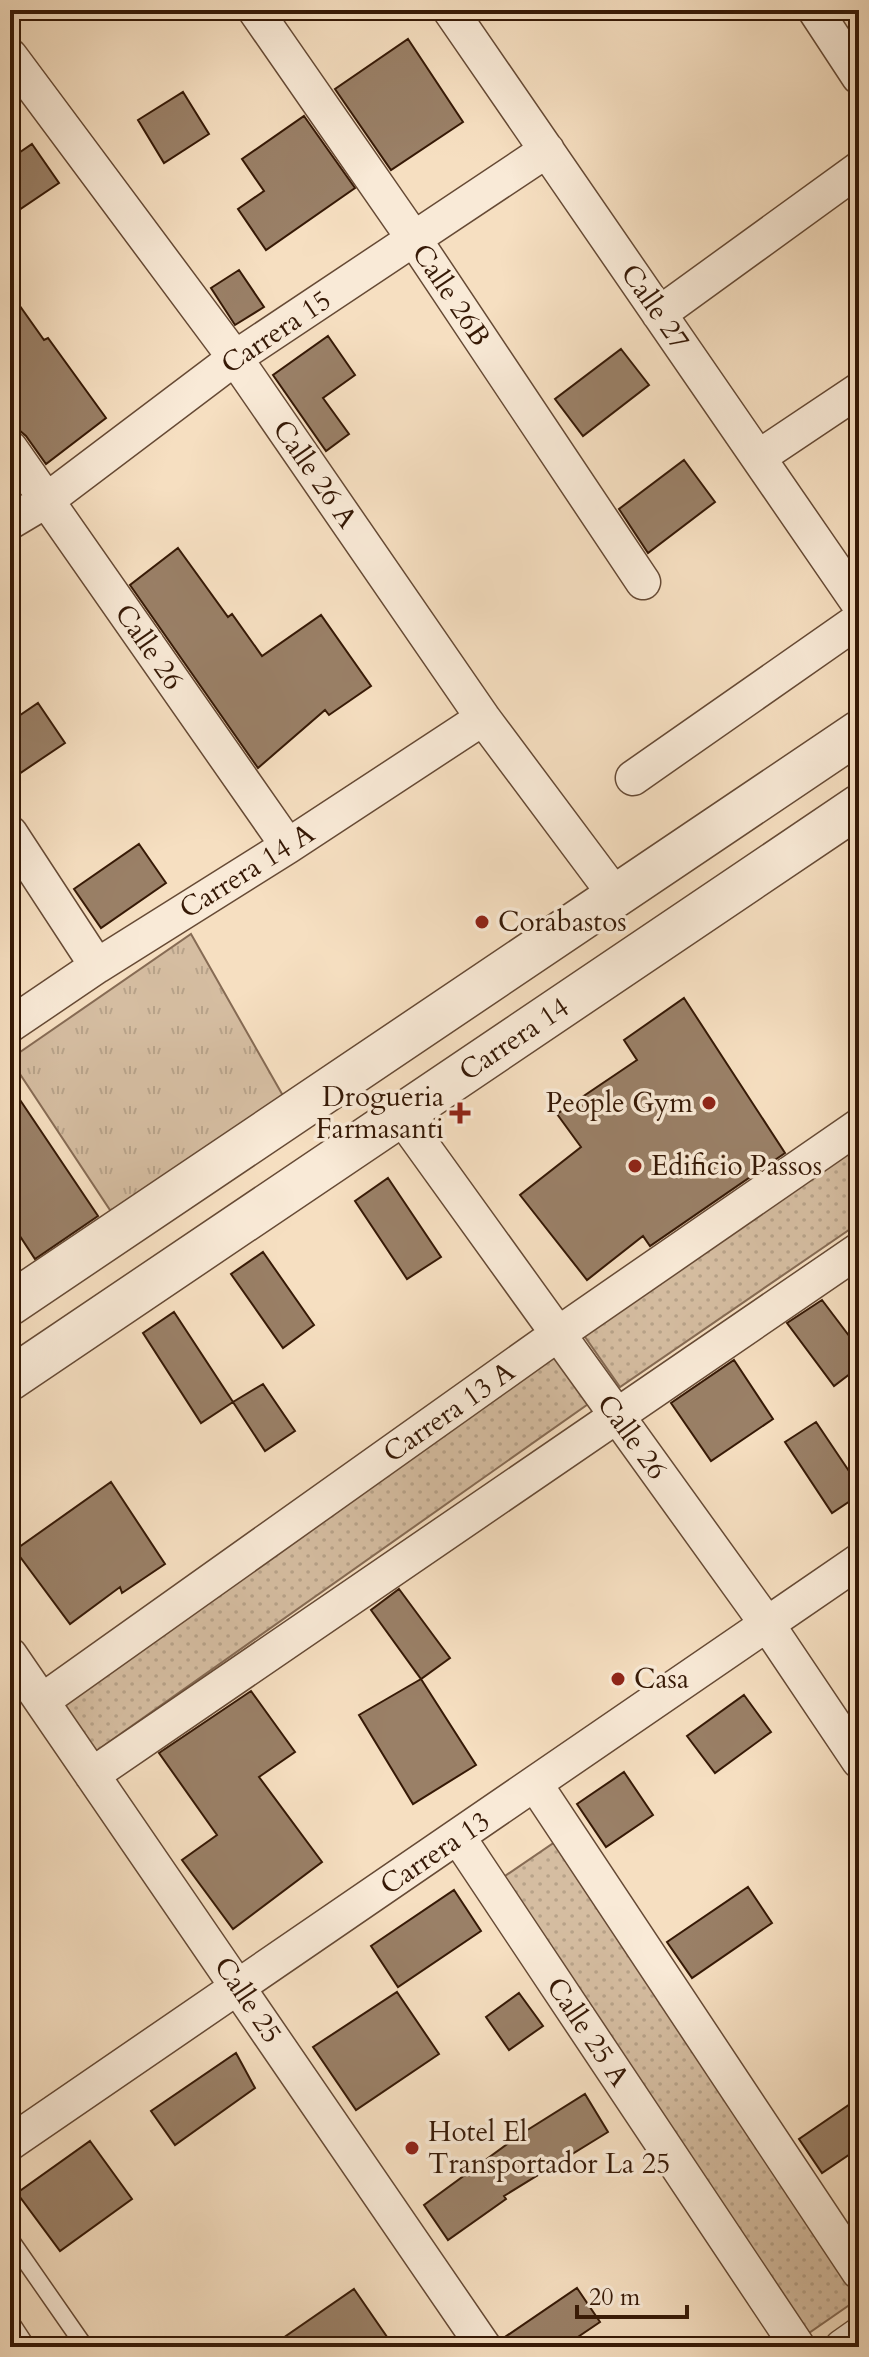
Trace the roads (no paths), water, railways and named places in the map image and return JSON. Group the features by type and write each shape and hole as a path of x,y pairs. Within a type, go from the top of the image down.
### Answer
{"street":[{"name":"Calle 26B","path":"255,10 414,239 643,582"},
{"name":"Calle 27","path":"450,10 859,604"},
{"path":"815,10 859,77"},
{"name":"Calle 26 A","path":"10,56 235,358 483,718 616,896"},
{"name":"Carrera 15","path":"10,522 47,500 235,358 547,150"},
{"path":"659,314 859,169"},
{"path":"759,457 859,390"},
{"name":"Calle 26","path":"10,448 288,846"},
{"path":"633,778 859,620"},
{"name":"Carrera 14 A","path":"10,1025 483,718"},
{"path":"10,1304 859,732"},
{"name":"Carrera 14","path":"10,1379 859,806"},
{"path":"10,833 97,966"},
{"name":"Calle 26","path":"401,1116 767,1624 859,1761"},
{"name":"Carrera 13 A","path":"42,1701 558,1334 859,1126"},
{"path":"92,1775 859,1250"},
{"name":"Carrera 13","path":"10,2143 859,1561"},
{"name":"Calle 25","path":"10,1655 484,2347"},
{"path":"535,1784 859,2272"},
{"name":"Calle 25 A","path":"458,1837 798,2347"},
{"path":"842,2347 859,2335"}],"lane":[{"path":"10,2239 85,2347"},
{"path":"10,2321 27,2347"}],"place":[{"name":"Corabastos","path":"482,922"},
{"name":"People Gym","path":"709,1103"},
{"name":"Drogueria Farmasanti","path":"460,1113"},
{"name":"Edificio Passos","path":"635,1166"},
{"name":"Casa","path":"618,1679"},
{"name":"Hotel El Transportador La 25","path":"412,2148"}]}
